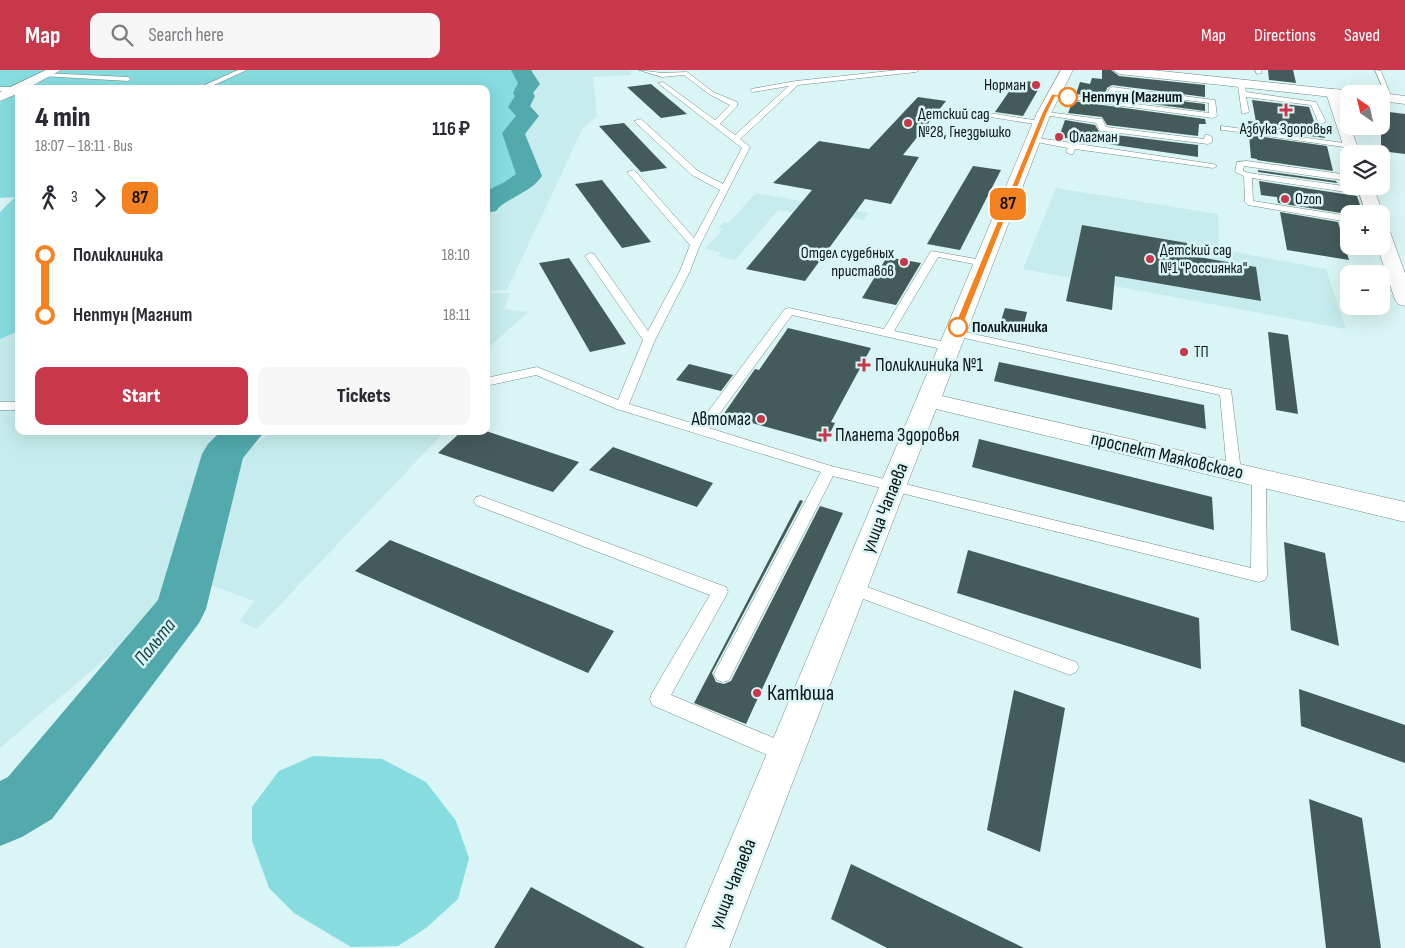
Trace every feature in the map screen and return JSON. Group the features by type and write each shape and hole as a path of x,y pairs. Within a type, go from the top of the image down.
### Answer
{"street":[{"name":"улица Чапаева","path":"707,948 1043,118 1067,70"},
{"path":"1119,70 1213,91 1242,88 1340,93"},
{"path":"24,85 49,73"},
{"path":"1326,78 1350,145"},
{"path":"0,97 15,90"},
{"path":"1390,98 1405,100"},
{"path":"1389,255 1405,300"},
{"name":"проспект Маяковского","path":"928,400 1405,512"}],"lane":[{"path":"208,85 244,70"},
{"path":"642,70 662,75 685,73 711,93 734,104 715,124"},
{"path":"753,90 796,83 916,70"},
{"path":"1378,71 1382,85"},
{"path":"49,73 128,79"},
{"path":"622,406 649,340 685,271 695,245 746,147 661,83"},
{"path":"734,138 796,83"},
{"path":"0,89 15,88"},
{"path":"1245,112 1242,88 1314,103 1322,122"},
{"path":"1043,118 1108,102 1213,116 1213,91 1112,89 1108,102"},
{"path":"972,112 1099,121 1103,129 1208,142 1208,136"},
{"path":"1043,118 1071,149 1213,166"},
{"path":"638,121 695,173 725,189"},
{"path":"1224,128 1340,148"},
{"path":"1340,177 1247,163 1240,164 1240,172 1248,175 1340,186"},
{"path":"632,172 695,245"},
{"path":"1248,175 1249,202 1251,203 1340,218"},
{"path":"887,333 935,253 984,263"},
{"path":"590,256 649,340"},
{"path":"701,430 788,311 887,333 953,340 1226,393 1234,471"},
{"path":"490,381 538,371 622,406 829,470 1259,576 1259,477"},
{"path":"0,406 15,406"},
{"path":"723,674 829,470"},
{"path":"481,501 720,592 659,699 786,753"},
{"path":"853,588 1070,667"}],"shaded area":[{"path":"0,70 521,70 530,84 523,93 525,96 519,107 528,116 513,133 529,176 512,189 490,200 490,85 15,85 15,197 0,198"},
{"path":"521,70 631,70 631,75 593,77 597,116 583,128 507,290 490,291 490,200 512,189 529,176 513,133 519,107 525,96 523,93 527,82"},
{"name":"Детский сад №1 \"Россиянка\"","path":"1056,188 1218,214 1219,249 1326,269 1346,329 1023,269"},
{"path":"756,193 868,213 864,220 801,208 797,213 778,210 735,260 718,256 721,252 705,249 723,229 718,228 724,222 728,223"},
{"path":"15,197 15,333 0,339 0,212"},
{"path":"490,293 510,293 504,309 528,312 490,346"},
{"path":"15,333 15,435 233,435 224,441 200,473 164,609 0,748 0,339"},
{"path":"267,435 441,435 257,629 240,621 254,601 202,582 233,464"},
{"path":"313,756 382,759 426,782 456,821 469,858 458,899 426,928 398,946 351,947 294,913 269,888 252,841 252,807 279,771"}],"building":[{"path":"1102,70 1111,70 1119,76 1205,85 1205,97 1112,85 1107,88 1104,98 1076,94 1080,82 1090,84 1092,78 1102,79"},
{"path":"1268,70 1293,70 1296,83 1269,80"},
{"path":"1017,80 1042,83 1023,116 995,112"},
{"path":"651,84 687,114 661,118 627,87"},
{"path":"1116,93 1205,104 1205,111 1114,99"},
{"path":"918,97 946,101 903,155 919,157 891,204 865,199 805,281 746,269 812,190 773,183 819,141 869,149"},
{"path":"1252,100 1309,107 1317,130 1322,130 1325,138 1248,128 1248,121 1256,122"},
{"path":"1073,101 1205,119 1206,124 1199,124 1198,136 1107,125 1102,117 1068,113"},
{"path":"1390,112 1405,114 1405,154 1390,152 1390,145 1381,145 1381,135 1390,135"},
{"path":"1065,120 1095,125 1100,133 1198,145 1198,157 1059,137"},
{"path":"624,123 667,168 641,172 599,126"},
{"path":"1249,135 1327,146 1333,171 1251,158"},
{"path":"973,166 1001,170 960,250 927,244"},
{"path":"1258,170 1336,181 1337,183 1258,172"},
{"path":"602,180 651,242 622,248 575,184"},
{"path":"1259,181 1340,193 1340,195 1357,196 1360,205 1340,205 1340,213 1278,203 1277,197 1261,195"},
{"path":"1280,212 1338,222 1340,229 1340,255 1348,255 1349,260 1287,250"},
{"path":"1082,225 1187,243 1187,255 1256,267 1261,301 1115,276 1112,310 1066,301"},
{"path":"887,257 921,263 896,305 862,298"},
{"path":"569,258 626,344 590,352 539,263"},
{"path":"1005,308 1027,312 1022,332 999,327"},
{"path":"788,328 871,348 831,422 835,423 825,443 723,415 755,369 759,370"},
{"path":"1268,332 1288,335 1298,414 1276,410"},
{"path":"999,362 1204,405 1206,429 994,381"},
{"path":"689,364 733,375 721,391 676,380"},
{"path":"490,432 579,462 553,492 438,453 458,435 490,435"},
{"path":"979,439 1212,497 1214,530 972,467"},
{"path":"613,447 713,483 697,507 589,470"},
{"path":"800,500 803,501 712,673 716,682 724,684 731,681 820,506 843,513 746,724 694,703"},
{"path":"390,540 614,631 588,673 355,571"},
{"path":"1284,542 1325,553 1339,646 1291,630"},
{"path":"968,550 1199,618 1201,669 957,593"},
{"path":"1299,689 1405,725 1405,763 1301,726"},
{"path":"1014,690 1065,708 1040,852 987,830"},
{"path":"1309,799 1362,818 1381,948 1326,948"},
{"path":"851,864 1024,948 887,948 831,919"},
{"path":"531,887 645,948 494,948"}],"waterway":[{"name":"Пальта","path":"490,200 512,189 529,176 513,133 528,116 519,107 525,96 523,93 527,88 525,87 530,84 521,70"},
{"name":"Пальта","path":"0,815 30,798 181,609 223,454 241,435"}],"bus line":[{"name":"87","path":"958,327 1044,113 1054,95 1068,97"}],"place":[{"name":"Норман","path":"1036,85"},
{"name":"Нептун (Магнит","path":"1068,97"},
{"name":"Азбука Здоровья","path":"1286,110"},
{"name":"Детский сад №28, Гнездышко","path":"908,123"},
{"name":"Флагман","path":"1059,137"},
{"name":"Ozon","path":"1285,199"},
{"name":"Детский сад №1 \"Россиянка\"","path":"1150,259"},
{"name":"Отдел судебных приставов","path":"904,262"},
{"name":"Поликлиника","path":"958,327"},
{"name":"ТП","path":"1184,352"},
{"name":"Поликлиника №1","path":"864,365"},
{"name":"Автомаг","path":"761,419"},
{"name":"Планета Здоровья","path":"825,435"},
{"name":"Катюша","path":"757,693"}]}
